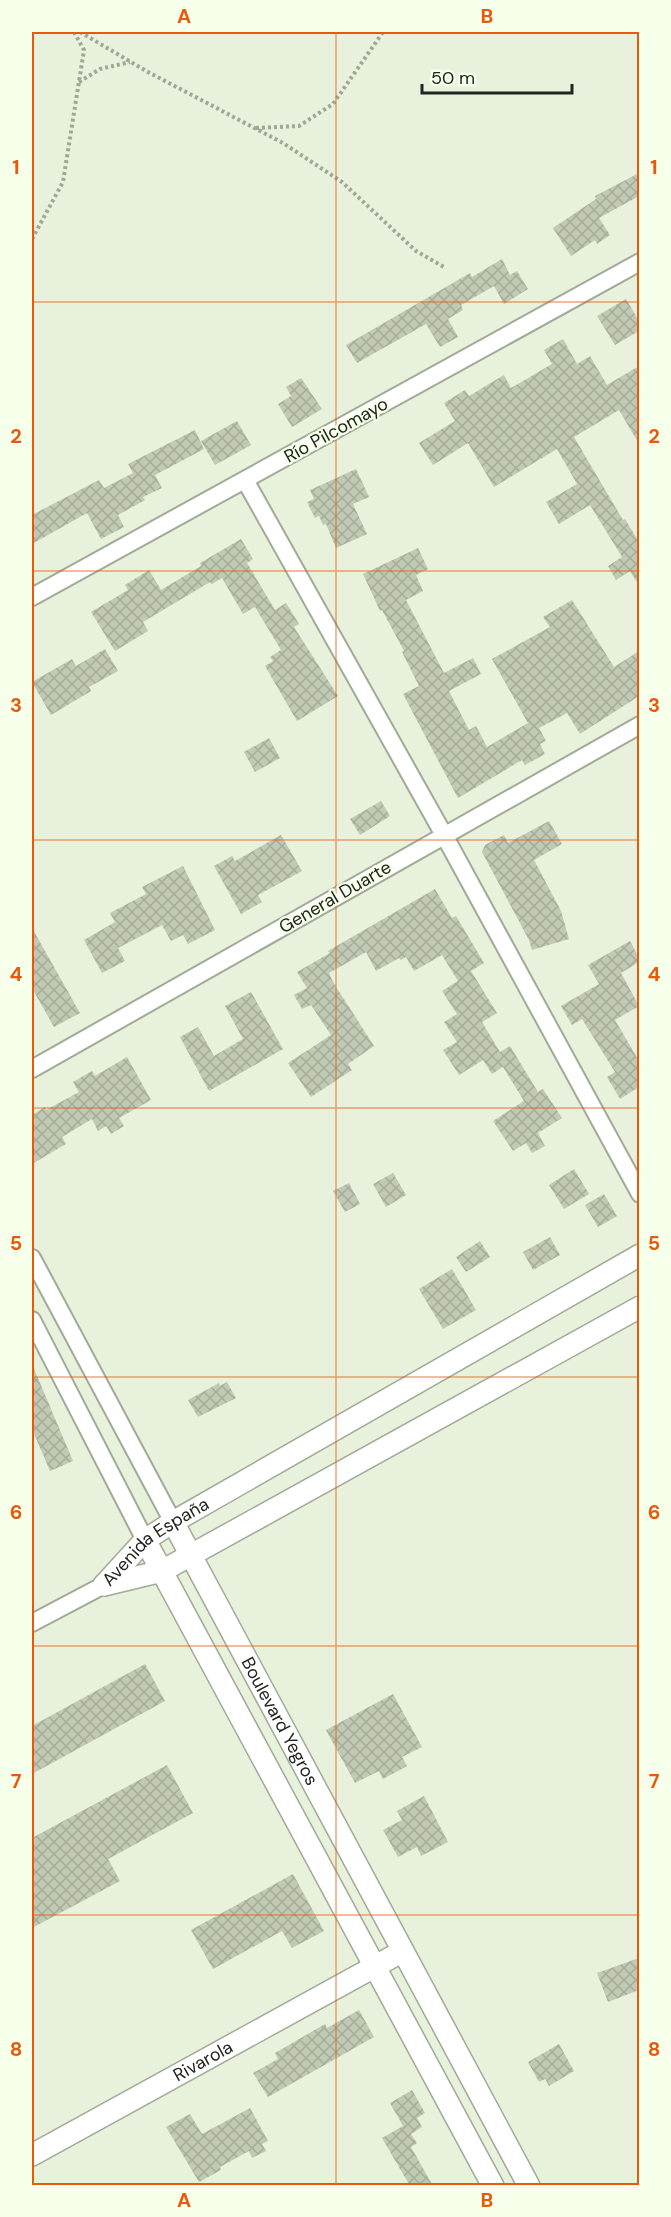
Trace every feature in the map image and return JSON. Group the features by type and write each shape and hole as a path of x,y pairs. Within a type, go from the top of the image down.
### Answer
{"street":[{"name":"Río Pilcomayo","path":"32,597 639,263"},
{"path":"245,480 444,835 639,1194"},
{"name":"General Duarte","path":"32,1069 639,725"},
{"name":"Avenida España","path":"104,1585 145,1540 173,1522 639,1255"},
{"name":"Boulevard Yegros","path":"32,1258 529,2186"},
{"name":"Avenida España","path":"104,1585 162,1571 639,1307"},
{"name":"Boulevard Yegros","path":"32,1320 145,1540 493,2186"},
{"path":"32,1623 104,1585"},
{"name":"Rivarola","path":"32,2156 403,1951"}],"path":[{"path":"32,239 63,182 84,50 74,32"},
{"path":"80,32 283,143 342,182 416,250 444,267"},
{"path":"255,128 298,126 333,104 383,32"},
{"path":"79,83 100,69 132,62"}],"building":[{"path":"639,173 639,196 599,218 610,235 597,244 595,240 571,256 553,228 596,199 595,196"},
{"path":"502,259 510,275 517,271 528,289 504,304 494,286 461,305 463,310 448,319 458,337 440,347 426,324 357,363 346,345 470,273 472,277"},
{"path":"626,299 639,321 639,331 615,345 597,316"},
{"path":"563,339 577,364 590,356 607,385 639,366 639,444 619,410 574,437 623,520 625,519 639,542 639,586 630,571 616,580 608,566 622,557 590,505 559,524 546,502 577,484 557,449 494,487 468,443 433,465 419,443 455,421 444,403 465,390 469,396 504,375 511,388 552,364 544,350"},
{"path":"301,378 322,409 292,427 278,404 291,396 286,387"},
{"path":"237,421 251,445 215,465 201,441"},
{"path":"195,430 204,449 155,475 162,488 143,497 145,500 118,515 124,527 101,539 87,513 32,544 32,515 99,480 104,488 133,473 128,464"},
{"path":"356,469 369,497 353,504 367,534 336,548 326,524 323,525 319,516 315,518 307,502 314,499 310,490"},
{"path":"241,539 253,559 247,563 275,610 286,603 299,624 294,627 338,696 297,721 265,666 273,661 270,657 281,650 255,607 243,614 222,578 212,584 210,582 143,622 148,631 115,651 91,612 128,590 125,585 149,570 161,590 201,566 200,563"},
{"path":"418,548 428,569 416,575 423,591 406,600 444,673 473,658 481,674 449,691 469,730 476,726 487,747 528,723 492,659 550,627 543,617 572,600 614,667 639,651 639,696 580,734 567,713 539,728 546,741 540,744 545,754 525,765 522,760 458,798 403,694 419,686 402,652 404,651 382,610 380,611 363,574"},
{"path":"105,649 118,671 89,687 91,691 51,715 32,682 72,659 76,666"},
{"path":"269,738 280,758 255,772 244,752"},
{"path":"381,801 390,816 360,835 350,819"},
{"path":"549,821 562,844 534,860 561,911 569,939 532,950 529,940 482,852 485,845 504,835 508,843"},
{"path":"281,835 302,871 258,895 262,902 241,914 214,866 232,856 235,861"},
{"path":"183,866 215,930 188,944 183,935 171,941 162,925 118,948 125,961 102,973 84,940 115,922 110,913 146,894 142,887"},
{"path":"435,889 452,918 456,916 484,963 471,971 497,1013 482,1022 500,1052 510,1046 538,1092 543,1089 562,1118 538,1133 545,1146 532,1153 526,1143 513,1151 493,1121 524,1101 503,1067 492,1074 483,1060 459,1075 443,1050 457,1042 444,1022 457,1014 442,991 458,981 442,955 414,971 406,957 401,960 399,958 376,971 366,952 329,973 374,1046 348,1064 352,1070 311,1097 288,1063 331,1035 311,1005 302,1009 294,995 307,988 297,972 330,953 328,951"},
{"path":"32,928 80,1013 54,1027 32,988"},
{"path":"630,941 639,962 621,973 639,1006 615,1020 639,1061 639,1087 620,1099 607,1077 615,1072 582,1019 572,1025 561,1006 599,984 588,965"},
{"path":"251,992 283,1049 209,1091 180,1037 198,1027 214,1056 243,1039 225,1006"},
{"path":"127,1057 151,1100 119,1118 124,1126 111,1134 106,1126 98,1131 92,1119 62,1137 66,1144 32,1164 32,1115 79,1092 73,1082 92,1071 95,1076"},
{"path":"574,1169 589,1194 564,1209 549,1185"},
{"path":"393,1173 406,1195 386,1207 373,1184"},
{"path":"349,1183 360,1204 345,1212 333,1191"},
{"path":"604,1194 617,1216 598,1227 585,1205"},
{"path":"550,1237 560,1255 533,1270 523,1252"},
{"path":"480,1241 490,1257 466,1272 456,1257"},
{"path":"452,1269 476,1310 443,1329 419,1289"},
{"path":"32,1364 73,1461 50,1471 32,1429"},
{"path":"227,1382 236,1398 198,1417 188,1400 219,1383 220,1386"},
{"path":"145,1664 165,1701 32,1774 32,1726"},
{"path":"393,1694 422,1747 402,1757 407,1766 383,1779 379,1771 355,1783 326,1730"},
{"path":"167,1765 193,1813 108,1859 120,1881 32,1928 32,1838"},
{"path":"424,1796 448,1842 421,1856 417,1847 398,1857 383,1830 402,1820 397,1811"},
{"path":"293,1874 324,1931 292,1948 282,1931 213,1969 191,1930"},
{"path":"639,1958 639,1990 608,2002 597,1973"},
{"path":"359,2010 374,2037 268,2097 253,2073 278,2059 275,2053 325,2024 327,2028"},
{"path":"559,2044 574,2071 549,2086 545,2079 539,2082 528,2062"},
{"path":"412,2090 425,2113 417,2118 422,2127 411,2134 417,2143 411,2147 433,2186 410,2186 382,2138 403,2126 390,2103"},
{"path":"250,2108 268,2141 262,2144 266,2151 252,2158 249,2151 199,2182 166,2127 190,2114 202,2134"}]}
